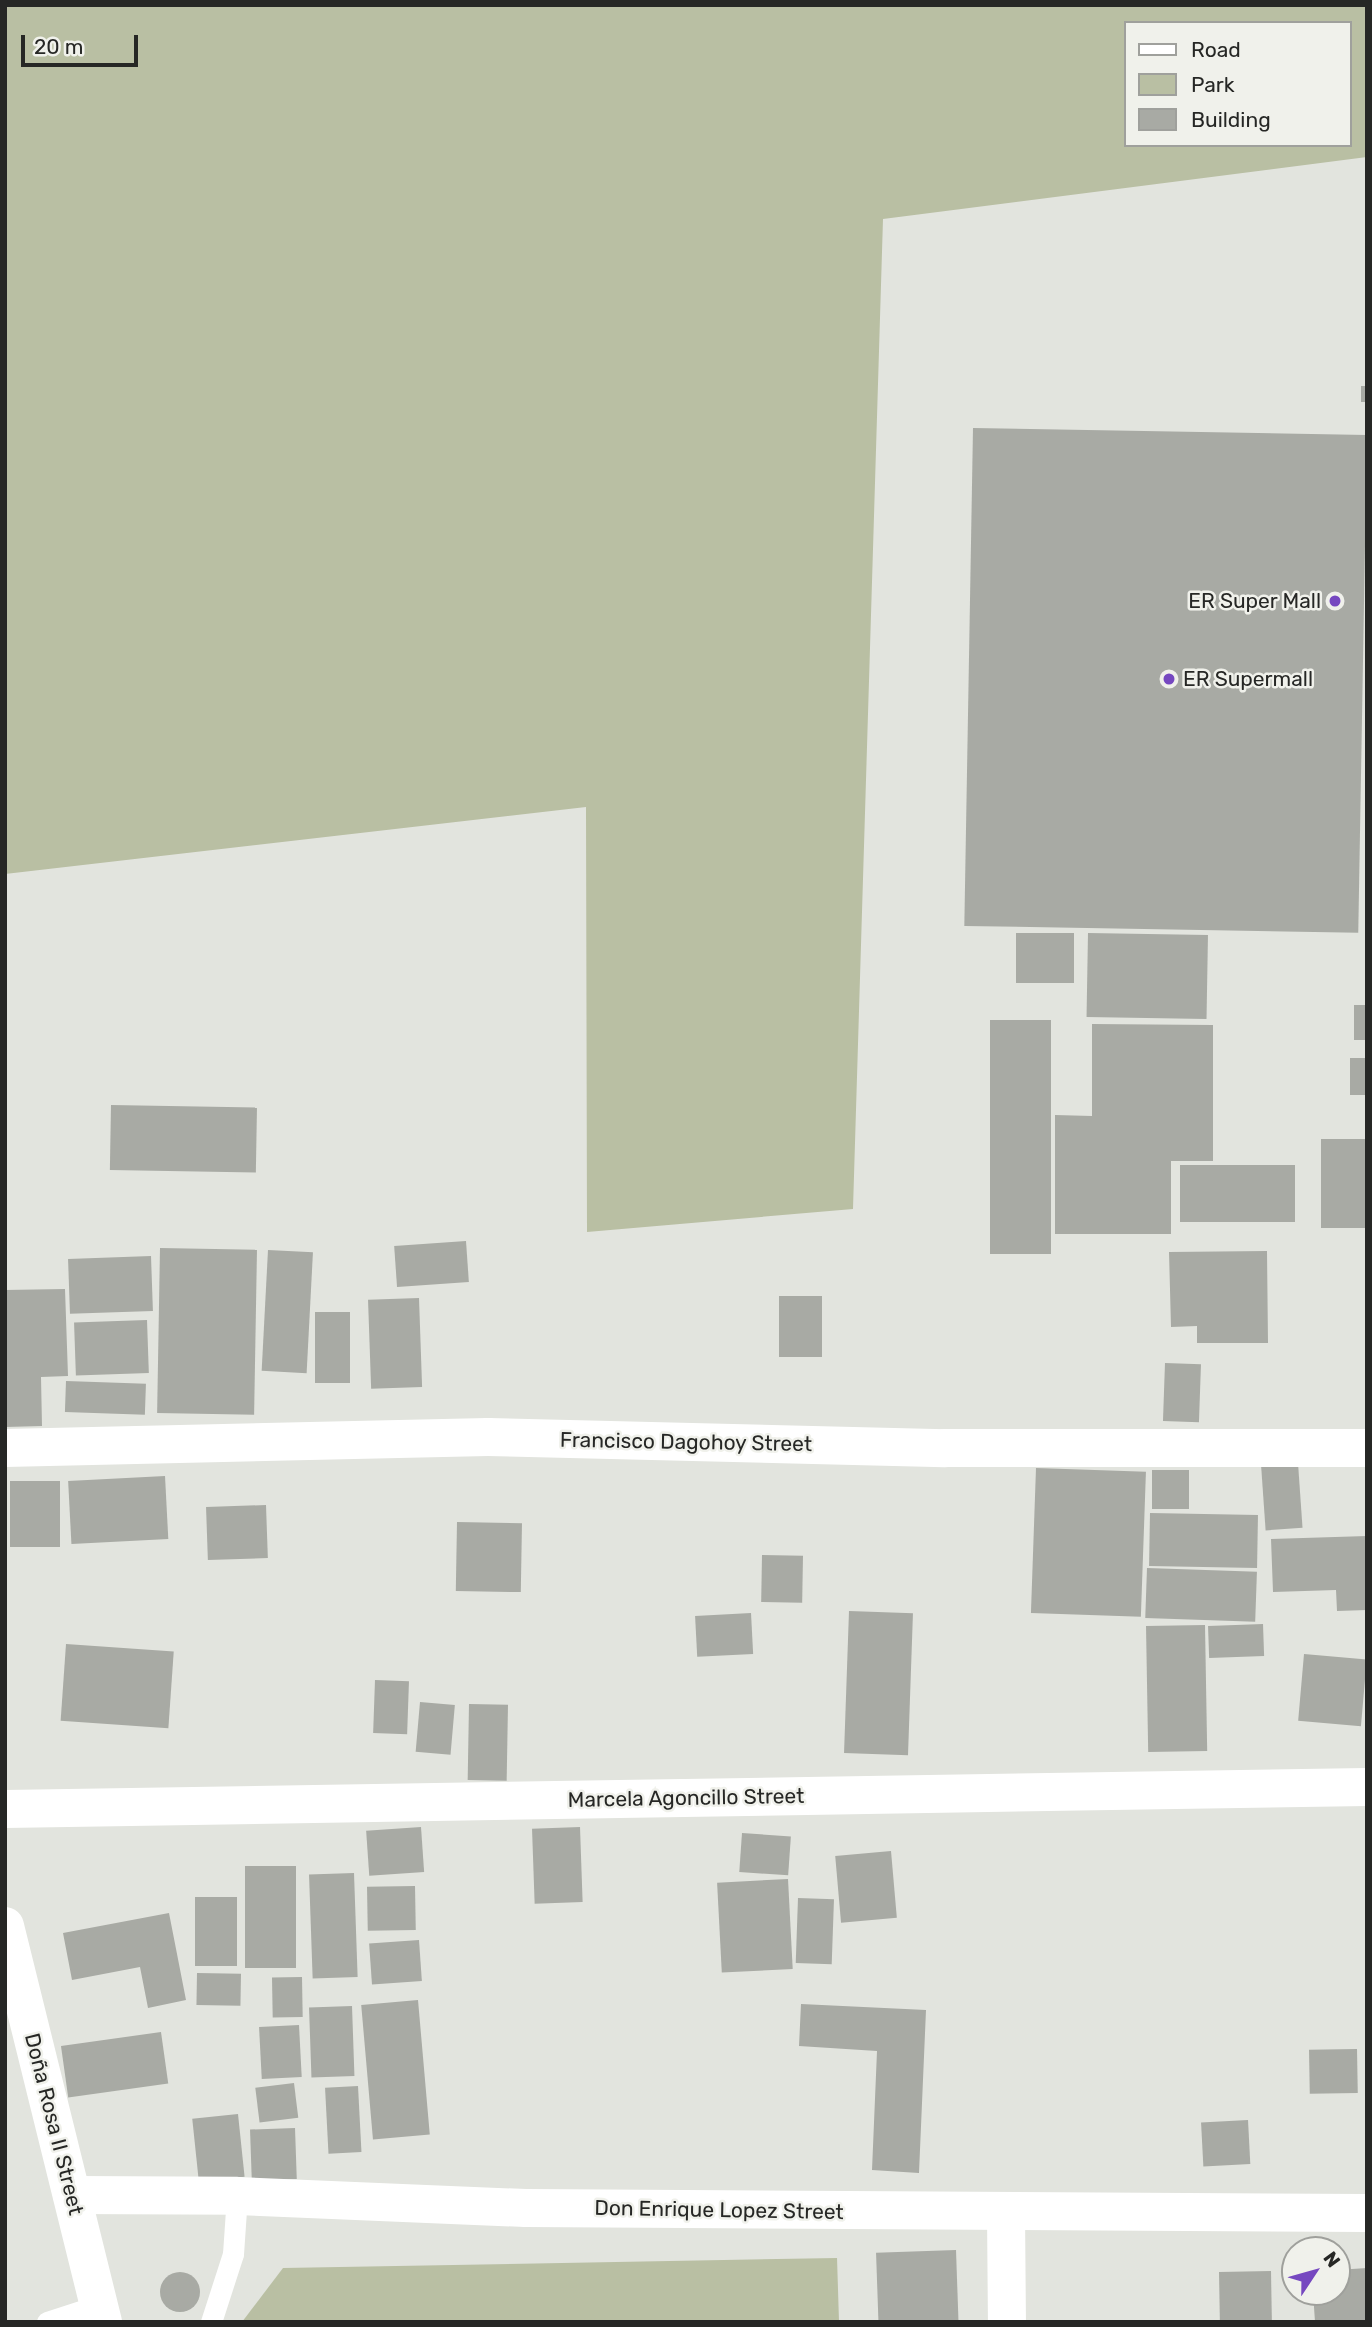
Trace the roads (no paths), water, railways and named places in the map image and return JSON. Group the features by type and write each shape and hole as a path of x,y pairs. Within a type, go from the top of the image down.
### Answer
{"street":[{"name":"Francisco Dagohoy Street","path":"5,1448 488,1437 945,1448 1367,1448"},
{"name":"Marcela Agoncillo Street","path":"5,1810 1367,1787"},
{"name":"Doña Rosa II Street","path":"5,1926 101,2313"},
{"name":"Don Enrique Lopez Street","path":"72,2195 237,2196 526,2208 1006,2213 1367,2213"},
{"path":"1006,2213 1007,2322"}],"lane":[{"path":"211,2322 233,2255 237,2196"},
{"path":"47,2322 101,2313"}],"place":[{"name":"ER Super Mall","path":"1335,601"},
{"name":"ER Supermall","path":"1169,679"}]}
